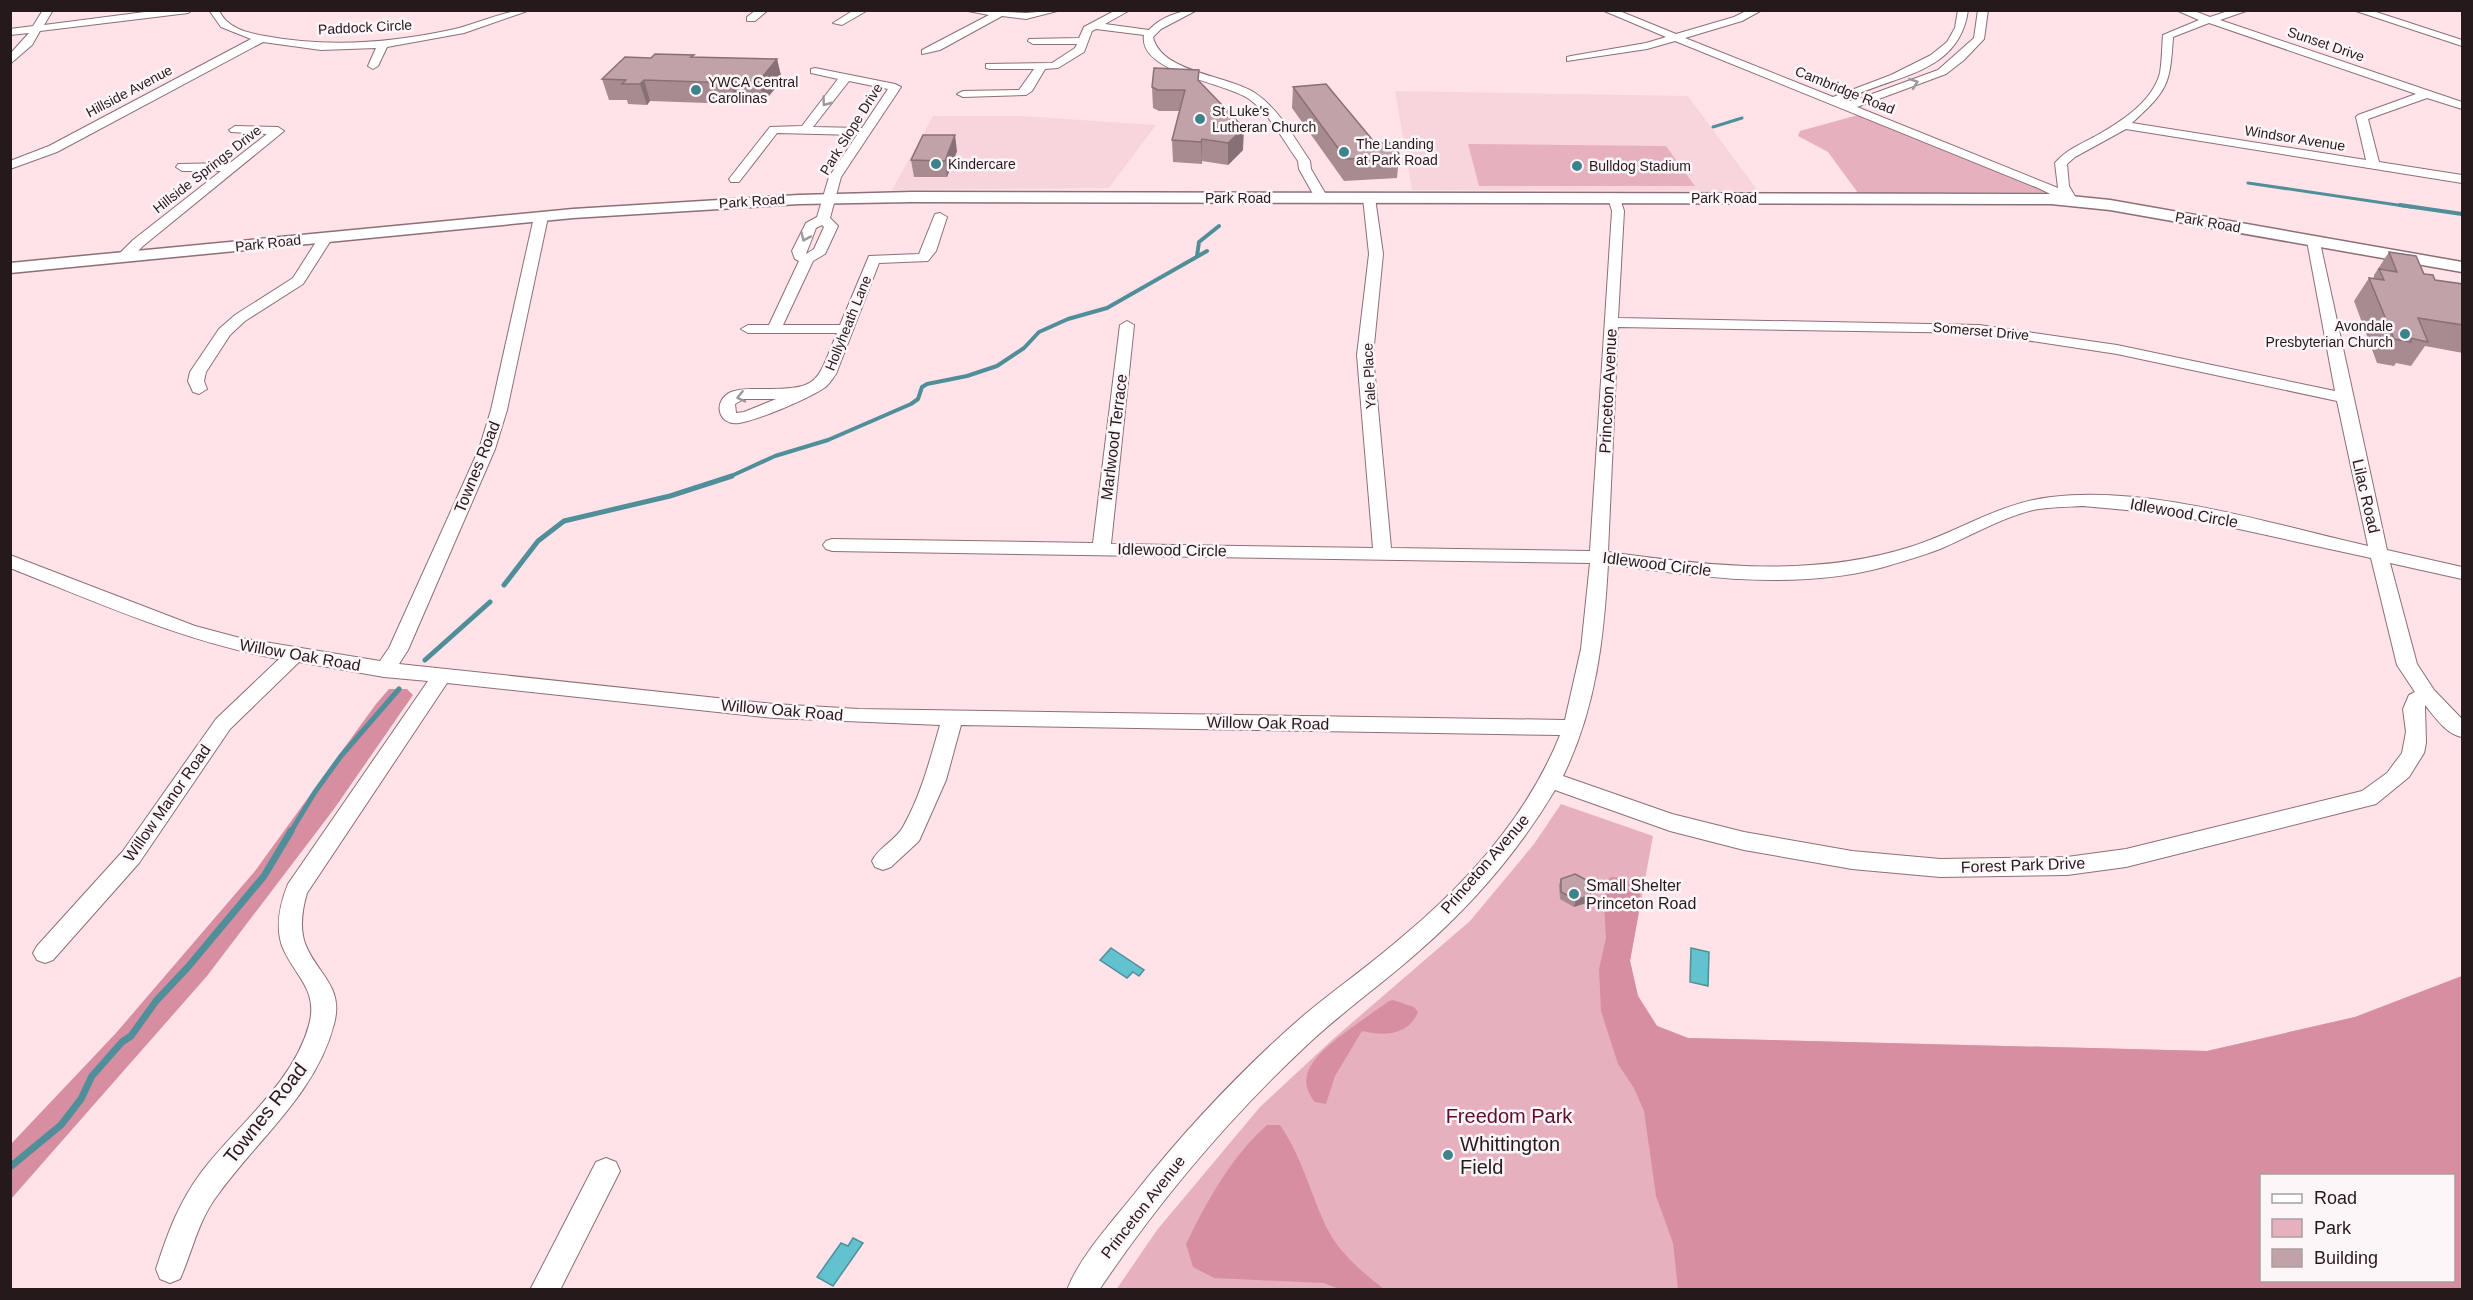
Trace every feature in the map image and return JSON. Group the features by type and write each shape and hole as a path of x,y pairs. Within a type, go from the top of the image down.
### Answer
{"main road":[{"name":"Park Road","path":"10,268 541,217 747,200 830,197 2072,200 2463,267"}],"street":[{"path":"10,61 28,43 48,10"},
{"path":"10,32 188,10"},
{"name":"Paddock Circle","path":"214,10 216,16 228,27 260,39 315,45 383,44 454,33 525,10"},
{"path":"493,10 512,15"},
{"path":"751,19 763,10"},
{"path":"838,23 863,10"},
{"path":"968,10 1031,16 1056,10"},
{"path":"990,66 1054,66 1078,52 1088,30 1125,10"},
{"path":"1192,10 1165,22 1150,33 1149,45 1162,58 1192,74 1233,86 1254,96 1262,103 1304,161 1305,169 1327,198"},
{"name":"Cambridge Road","path":"1607,10 2042,184 2072,200"},
{"path":"1571,59 1629,50 1676,38 1758,10"},
{"path":"1963,10 1962,25 1958,35 1941,54 1924,64 1838,98 1838,104 1854,104 1942,72 1979,39 1983,10"},
{"name":"Sunset Drive","path":"2181,10 2463,106"},
{"path":"2072,200 2063,186 2061,163 2071,154 2123,125 2145,108 2162,85 2168,61 2168,35 2177,30 2244,10"},
{"path":"2358,10 2463,43"},
{"path":"926,52 999,14"},
{"path":"1096,26 1150,33"},
{"path":"1958,35 1979,39"},
{"name":"Hillside Avenue","path":"10,165 53,149 260,39"},
{"path":"1033,41 1083,41"},
{"path":"373,66 383,44"},
{"path":"963,94 1022,93 1028,89 1041,67"},
{"name":"Park Slope Drive","path":"774,329 807,259 820,251 831,226 823,219 836,177 895,87 815,71"},
{"name":"Park Slope Drive","path":"805,130 843,80 849,76"},
{"path":"2374,166 2362,117 2427,94"},
{"name":"Windsor Avenue","path":"2123,125 2463,179"},
{"name":"Hillside Springs Drive","path":"123,258 130,249 278,131 235,129"},
{"path":"735,179 774,129 866,132"},
{"path":"182,167 233,167"},
{"name":"Yale Place","path":"1369,198 1377,254 1365,355 1383,554"},
{"name":"Princeton Avenue","path":"1081,1290 1106,1252 1166,1174 1204,1131 1250,1082 1314,1022 1425,932 1454,903 1499,853 1550,780 1573,728 1588,671 1596,618 1618,211 1614,198"},
{"name":"Townes Road","path":"384,670 398,650 487,449 499,410 541,217"},
{"name":"Hollyheath Lane","path":"799,394 820,384 828,374 874,260 923,258 929,250 940,217"},
{"path":"199,389 196,381 198,372 224,332 240,318 298,280 310,265 326,237"},
{"name":"Lilac Road","path":"2314,241 2344,398 2379,555 2408,664 2427,695 2450,720 2463,730"},
{"name":"Somerset Drive","path":"1611,322 1895,325 1979,329 2030,335 2111,350 2344,398"},
{"name":"Marlwood Terrace","path":"1101,549 1127,325"},
{"path":"748,329 846,329"},
{"name":"Idlewood Circle","path":"832,545 1599,557 1690,569 1737,572 1828,569 1882,561 1918,551 1998,515 2022,507 2082,501 2131,502 2180,509 2463,573"},
{"name":"Willow Oak Road","path":"10,561 197,634 294,656 441,677 774,711 952,719 1573,728"},
{"name":"Willow Manor Road","path":"45,953 131,857 223,724 294,656"},
{"name":"Townes Road","path":"170,1269 183,1227 196,1204 226,1162 294,1080 311,1052 322,1023 324,1002 322,992 314,976 298,956 291,937 289,921 299,884 441,677"},
{"name":"Forest Park Drive","path":"1550,780 1670,822 1796,852 1852,860 1940,867 2067,866 2127,858 2368,798 2390,785 2405,768 2413,753 2416,734 2411,714 2416,700 2427,695"},
{"path":"883,861 910,835 935,780 952,719"},
{"path":"544,1290 606,1171"}],"shaded area":[{"path":"1395,91 1688,96 1758,191 1412,190"},
{"path":"933,116 1020,116 1156,125 1109,188 892,190"},
{"path":"389,689 407,689 413,695 334,809 207,976 11,1199 11,1144 116,1033 255,871"},
{"path":"1611,877 1622,878 1637,885 1641,900 1630,961 1638,996 1657,1026 1688,1038 2207,1051 2355,1017 2462,976 2462,1289 1678,1289 1673,1243 1656,1196 1644,1111 1634,1088 1618,1064 1601,1011 1599,969 1606,938 1603,886"},
{"path":"1393,1000 1414,1007 1418,1012 1414,1020 1402,1030 1387,1034 1362,1031 1335,1076 1326,1104 1315,1102 1307,1088 1306,1079 1309,1069 1318,1056 1348,1031"},
{"path":"1267,1125 1280,1125 1288,1138 1334,1240 1354,1263 1384,1289 1339,1289 1324,1283 1214,1278 1193,1267 1186,1244 1194,1228 1231,1165"}],"green space":[{"path":"1858,115 2036,186 2044,192 1858,193 1828,152 1798,136 1800,131"},
{"name":"Bulldog Stadium","path":"1468,144 1666,146 1695,186 1479,186"},
{"name":"Freedom Park","path":"1561,804 1653,836 1630,961 1638,996 1657,1026 1688,1038 2207,1051 2355,1017 2462,976 2462,1289 1116,1290 1157,1230 1260,1107 1332,1040 1470,921 1534,844"}],"water":[{"path":"1111,948 1144,970 1139,976 1133,972 1127,978 1100,960"},
{"path":"1691,948 1709,952 1708,986 1690,982"},
{"path":"853,1238 863,1243 833,1286 817,1277 841,1243 848,1246"}],"building":[{"path":"655,54 777,59 759,81 733,80 731,83 644,80 640,84 622,84 626,80 602,79 625,57 651,58"},
{"path":"1154,68 1199,70 1198,80 1244,128 1228,143 1202,139 1201,142 1172,140 1185,90 1158,90 1152,87"},
{"path":"1326,84 1375,143 1397,143 1399,156 1346,159 1293,87"},
{"path":"923,135 955,135 945,161 911,160"},
{"path":"2389,252 2416,256 2424,274 2433,275 2435,280 2463,284 2463,325 2418,318 2428,342 2410,338 2411,342 2394,339 2369,278 2384,280 2379,269 2397,272"},
{"name":"Small Shelter Princeton Road","path":"1575,874 1590,882 1591,895 1576,900 1561,892 1561,879"}],"waterway":[{"path":"1713,127 1742,118"},
{"path":"2248,183 2411,207"},
{"path":"2400,205 2462,214"},
{"path":"1197,256 1199,242 1219,226"},
{"path":"729,477 775,456 828,440 911,404 918,399 922,387 927,384 967,376 997,366 1024,348 1039,332 1068,319 1107,308 1207,251"},
{"path":"504,585 538,541 564,521 670,496 729,477"},
{"path":"425,660 490,602"},
{"path":"290,833 341,756 399,689"},
{"path":"10,1167 61,1125 81,1099 92,1076 122,1042 131,1036 156,1001 188,967 264,876 291,831"}],"place":[{"name":"YWCA Central Carolinas","path":"696,90"},
{"name":"St Luke's Lutheran Church","path":"1200,119"},
{"name":"The Landing at Park Road","path":"1344,152"},
{"name":"Kindercare","path":"936,164"},
{"name":"Bulldog Stadium","path":"1577,166"},
{"name":"Avondale Presbyterian Church","path":"2405,334"},
{"name":"Small Shelter Princeton Road","path":"1574,894"},
{"name":"Whittington Field","path":"1448,1155"}]}
